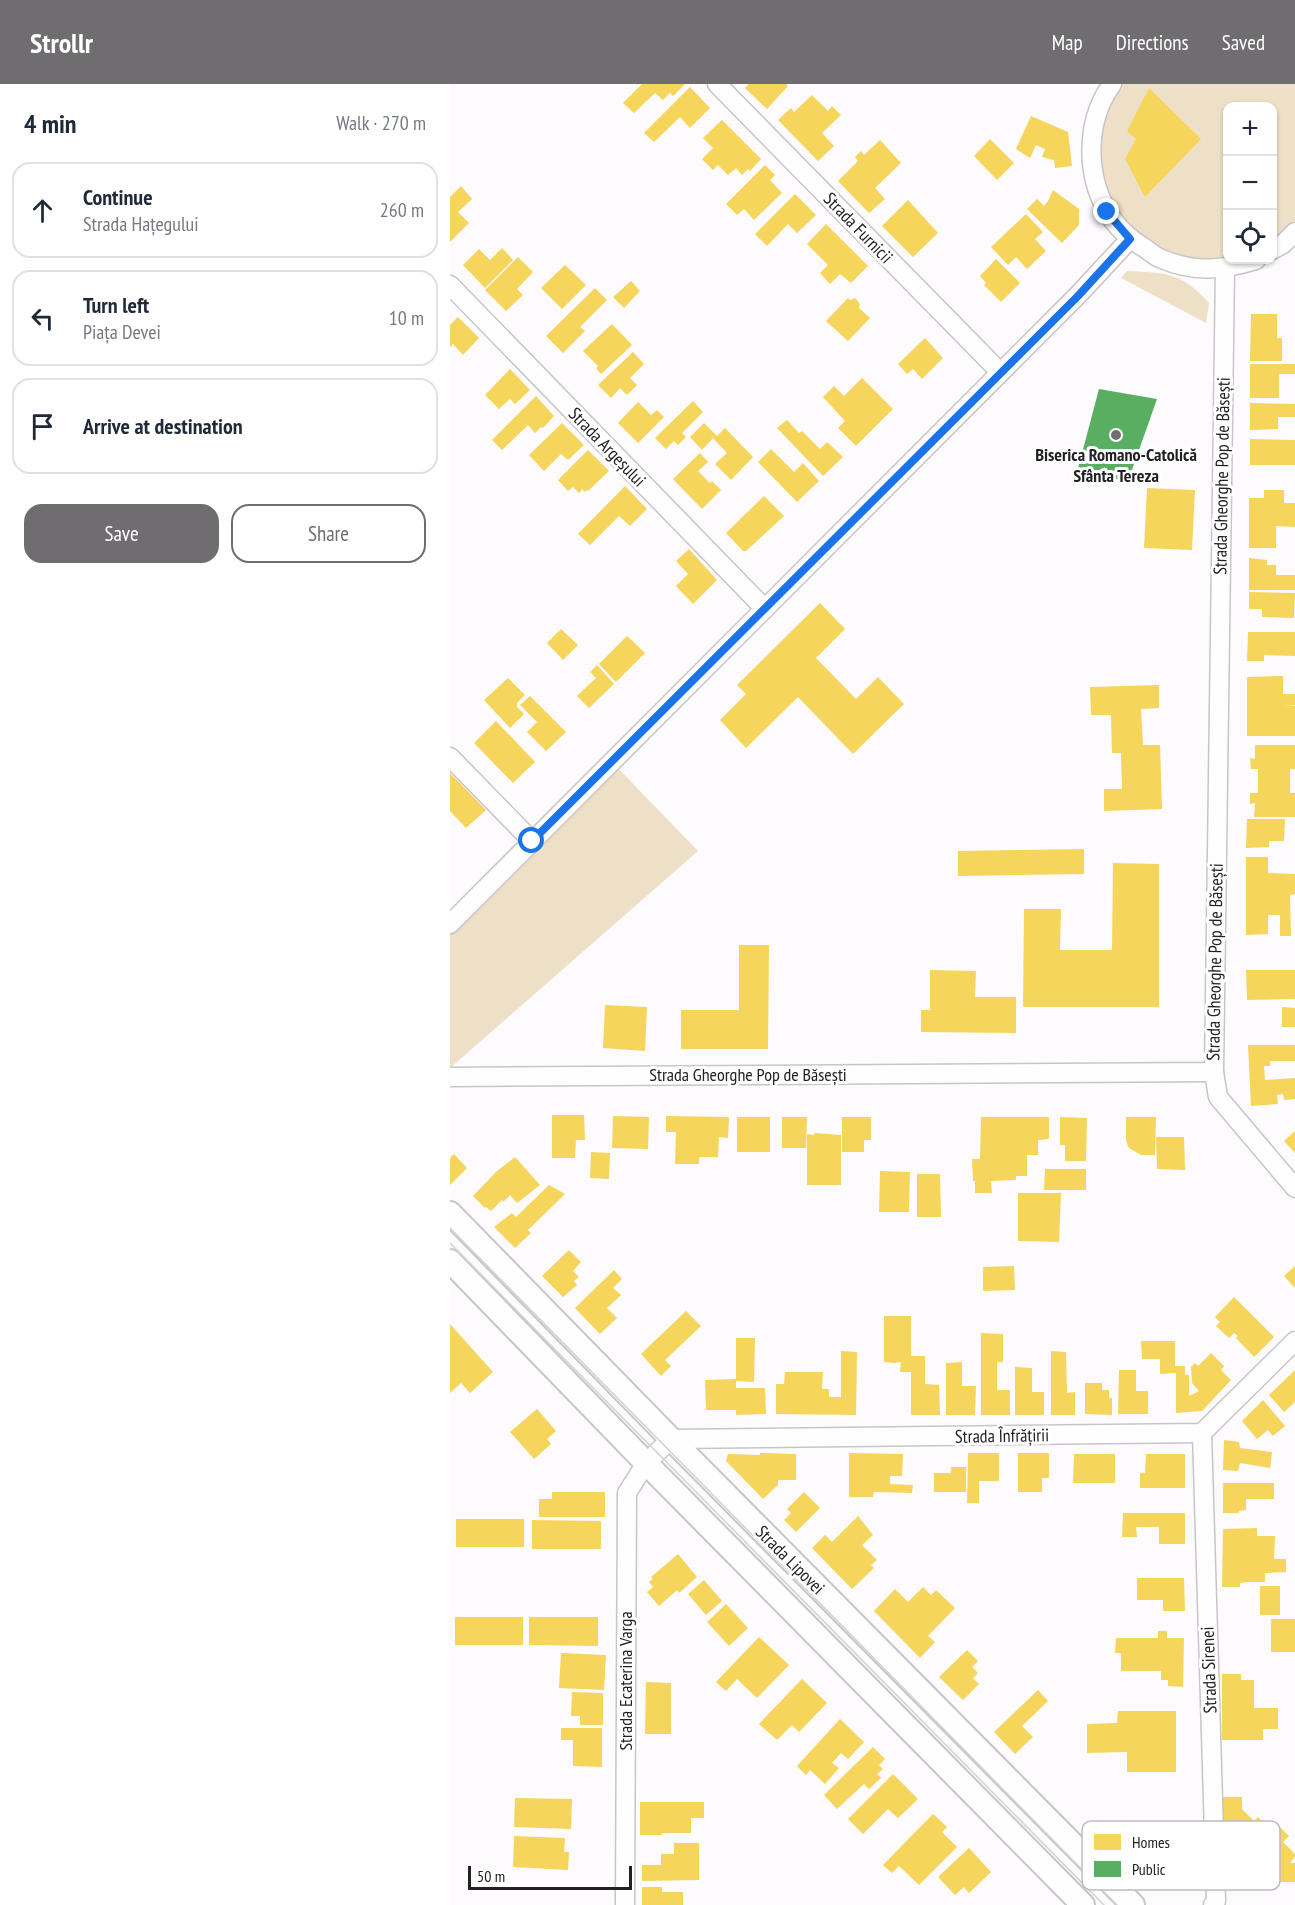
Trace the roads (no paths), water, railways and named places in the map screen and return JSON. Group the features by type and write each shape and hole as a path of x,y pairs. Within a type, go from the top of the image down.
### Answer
{"street":[{"name":"Strada Furnicii","path":"717,84 1000,372"},
{"path":"1112,84 1104,95 1091,133 1093,174 1107,212 1130,239 1161,259 1197,268 1225,268 1240,264"},
{"path":"1277,248 1284,244 1295,232"},
{"path":"450,924 1078,296 1130,239"},
{"name":"Strada Gheorghe Pop de Băsești","path":"450,1077 1214,1072 1225,268"},
{"name":"Strada Argeșului","path":"450,285 765,609"},
{"path":"450,757 532,841"},
{"path":"1214,1072 1218,1097 1295,1188"},
{"name":"Strada Lipovei","path":"450,1213 1082,1854"},
{"name":"Strada Lipovei","path":"450,1261 646,1463 1083,1905"},
{"path":"1202,1433 1295,1341"},
{"name":"Strada Înfrățirii","path":"671,1439 1202,1433"},
{"name":"Strada Sirenei","path":"1202,1433 1214,1821"},
{"name":"Strada Ecaterina Varga","path":"625,1905 627,1493 646,1463 671,1439"},
{"name":"Strada Lipovei","path":"1118,1890 1133,1905"},
{"name":"Strada Sirenei","path":"1213,1905 1216,1901 1216,1890"}],"tram line":[{"path":"450,1228 1082,1869"},
{"path":"450,1243 1082,1883"},
{"path":"1089,1890 1104,1905"},
{"path":"1102,1890 1117,1905"}],"place":[{"name":"Biserica Romano-Catolică Sfânta Tereza","path":"1116,435"}]}
